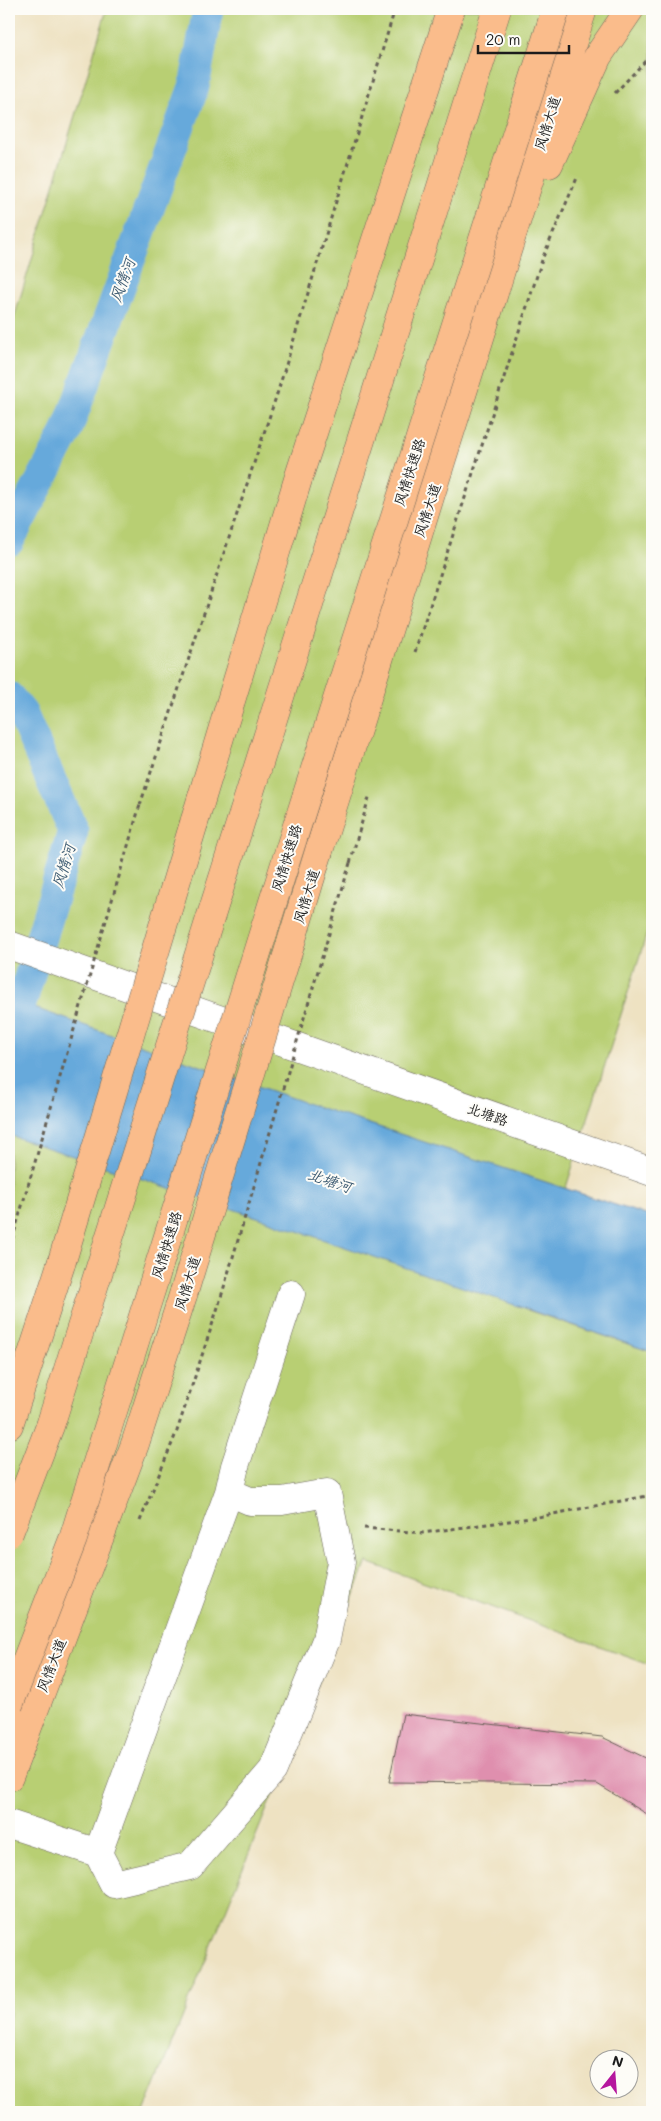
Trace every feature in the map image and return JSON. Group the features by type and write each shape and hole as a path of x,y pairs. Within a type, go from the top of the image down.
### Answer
{"main road":[{"path":"9,1425 62,1261 299,476 451,9"},
{"path":"9,1533 53,1417 496,9"},
{"name":"风情快速路","path":"9,1705 73,1539 556,9"},
{"name":"风情大道","path":"9,1777 135,1444 583,9"},
{"path":"505,262 598,56 630,9"}],"street":[{"name":"北塘路","path":"9,945 652,1172"},
{"path":"98,1853 228,1492 291,1294"},
{"path":"9,1824 98,1853 114,1884 190,1866 273,1770 326,1640 341,1562 326,1492 274,1501 250,1501 228,1492"}],"path":[{"path":"9,1249 140,806 278,391 395,9"},
{"path":"611,97 652,54"},
{"path":"414,656 543,257 577,177"},
{"path":"219,1304 372,788"},
{"path":"334,1525 422,1533 538,1517 652,1496"}],"green space":[{"path":"107,9 652,9 652,917 527,1310 652,1352 652,1665 367,1562 144,2112 9,2112 9,335"}],"water":[{"name":"北塘河","path":"9,999 309,1104 652,1217 652,1352 269,1221 9,1135"}],"building":[{"path":"403,1714 602,1737 652,1761 652,1817 597,1784 389,1782"}],"waterway":[{"name":"风情河","path":"9,541 66,433 194,87 208,9"},
{"name":"风情河","path":"9,697 22,713 73,831 9,1044"}]}
